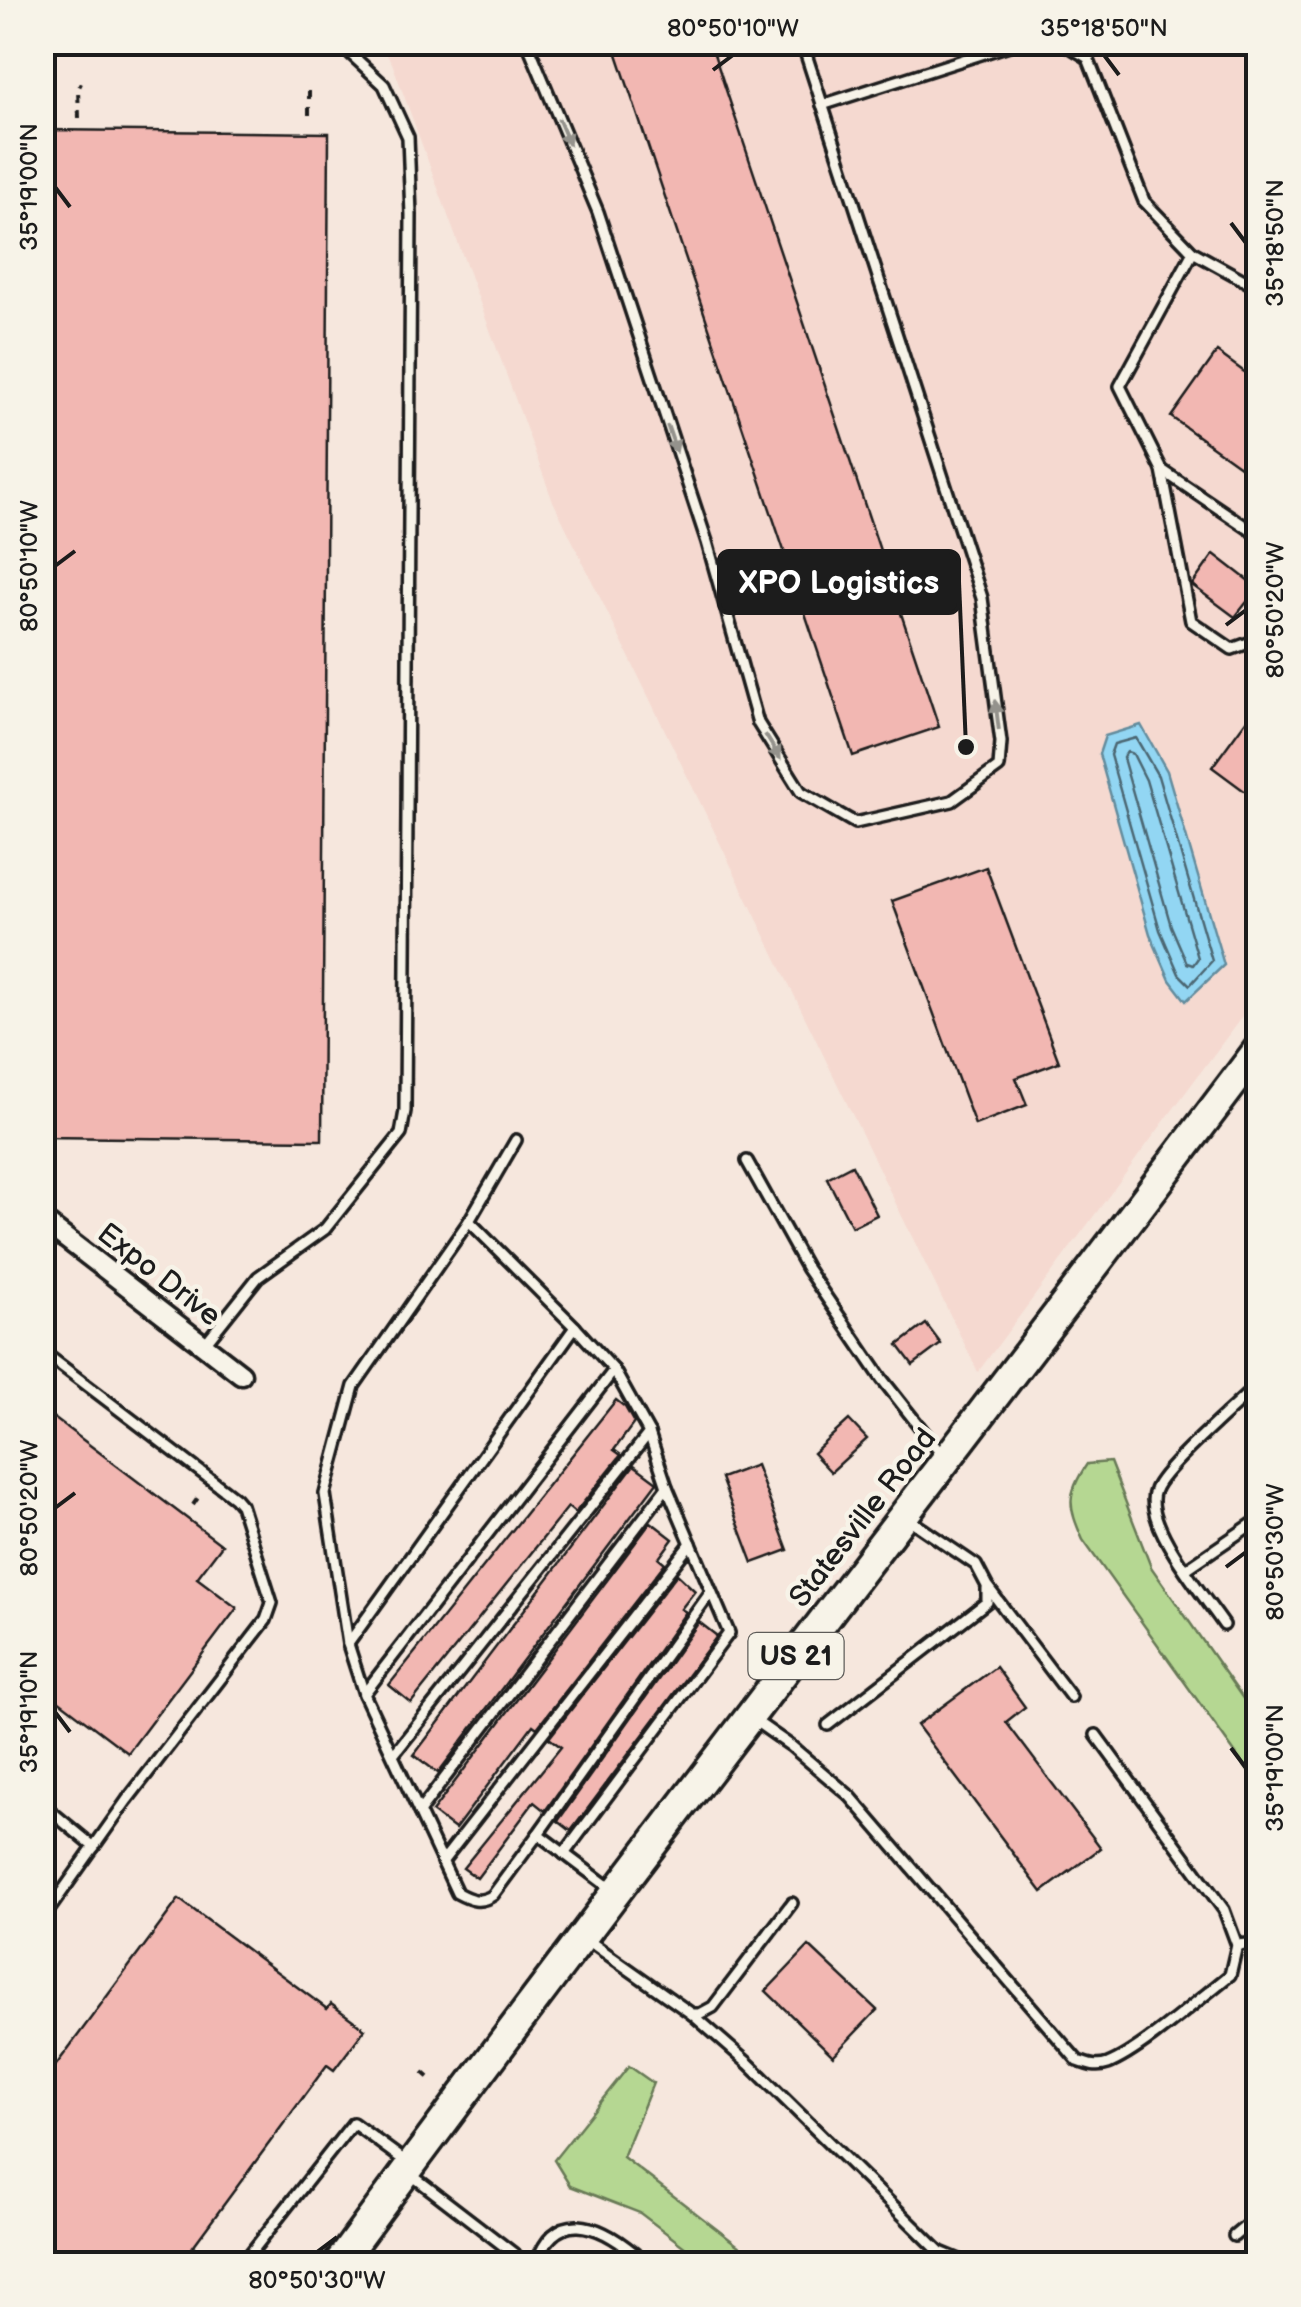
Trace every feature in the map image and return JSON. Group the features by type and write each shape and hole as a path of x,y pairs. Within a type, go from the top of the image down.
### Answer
{"main road":[{"name":"Statesville Road","path":"338,2264 749,1716 947,1462 1258,1050"}],"street":[{"name":"Expo Drive","path":"42,1220 241,1374"}],"lane":[{"path":"204,1345 258,1277 325,1229 401,1134 405,1111 411,234 408,137 384,85 338,42"},
{"path":"527,42 598,212 707,542 758,723 801,792 854,823 952,802 999,767 1001,742 982,598 802,42"},
{"path":"822,105 1019,42"},
{"path":"1062,42 1088,58 1144,201 1193,252 1258,288"},
{"path":"1193,252 1120,386 1162,470 1191,621 1232,650 1252,642 1258,632"},
{"path":"1162,470 1258,535"},
{"path":"516,1140 469,1222 354,1386 325,1494 348,1644 364,1694 456,1893 484,1901 493,1895 710,1593"},
{"path":"747,1161 807,1269 882,1378 947,1462"},
{"path":"469,1222 614,1370 649,1433 667,1487 729,1633 564,1854"},
{"path":"348,1644 575,1327"},
{"path":"42,1352 236,1498 272,1603 266,1620 42,1920"},
{"path":"364,1694 614,1370"},
{"path":"1224,1625 1154,1515 1153,1492 1166,1474 1258,1384"},
{"path":"394,1754 649,1433"},
{"path":"419,1812 667,1487"},
{"path":"905,1516 976,1565 987,1586 1071,1697"},
{"path":"1186,1570 1258,1520"},
{"path":"442,1862 691,1543"},
{"path":"828,1725 988,1602 987,1586"},
{"path":"749,1716 850,1796 1078,2061 1094,2067 1109,2064 1132,2049 1230,1975 1237,1945 1224,1910 1096,1735"},
{"path":"42,1804 94,1848"},
{"path":"538,1834 617,1893"},
{"path":"692,2014 713,2008 792,1903"},
{"path":"584,1937 692,2014 749,2064 940,2252 968,2264"},
{"path":"1237,1945 1258,1943"},
{"path":"242,2264 353,2122 517,2256 521,2264"},
{"path":"1234,2236 1258,2216"},
{"path":"536,2264 556,2230 580,2224 615,2236 636,2254 638,2264"},
{"path":"934,2264 940,2252"}],"path":[{"path":"79,118 81,84"},
{"path":"309,91 309,120"},
{"path":"423,2072 431,2079"}],"shaded area":[{"path":"379,43 1258,43 1258,995 978,1372 552,499 392,63"}],"green space":[{"path":"1110,1462 1151,1567 1258,1720 1258,1785 1083,1540 1072,1509 1075,1484 1087,1464"},
{"path":"629,2066 653,2083 623,2157 762,2264 707,2264 640,2213 570,2186 554,2160"}],"water":[{"path":"1141,725 1167,771 1224,965 1186,1001 1170,980 1150,934 1099,754 1105,736"}],"building":[{"path":"613,42 710,42 939,727 853,756"},
{"path":"42,130 329,133 322,1140 42,1137"},
{"path":"1217,352 1258,382 1258,479 1171,417"},
{"path":"1214,554 1258,588 1235,617 1192,585"},
{"path":"1258,704 1258,801 1212,767"},
{"path":"986,867 1059,1062 1016,1078 1027,1105 975,1125 892,901"},
{"path":"852,1165 877,1215 852,1227 827,1178"},
{"path":"926,1324 941,1344 913,1365 898,1345"},
{"path":"616,1400 634,1423 614,1450 621,1455 575,1513 568,1507 411,1703 389,1685"},
{"path":"42,1409 222,1545 197,1578 237,1608 128,1753 42,1688"},
{"path":"849,1420 867,1439 831,1472 813,1453"},
{"path":"634,1465 657,1482 438,1773 414,1755"},
{"path":"756,1465 788,1550 753,1563 721,1478"},
{"path":"651,1522 673,1539 659,1558 665,1563 537,1728 533,1725 455,1829 432,1812"},
{"path":"677,1574 695,1591 681,1609 686,1612 545,1811 534,1802 477,1878 463,1868 561,1747 549,1738"},
{"path":"699,1622 717,1636 571,1831 558,1821"},
{"path":"996,1667 1025,1707 1006,1722 1101,1848 1042,1892 917,1725"},
{"path":"179,1899 327,2009 331,2004 365,2029 334,2070 327,2065 180,2264 42,2264 42,2084"},
{"path":"809,1946 877,2010 833,2056 766,1991"}],"place":[{"name":"XPO Logistics","path":"966,747"}]}
